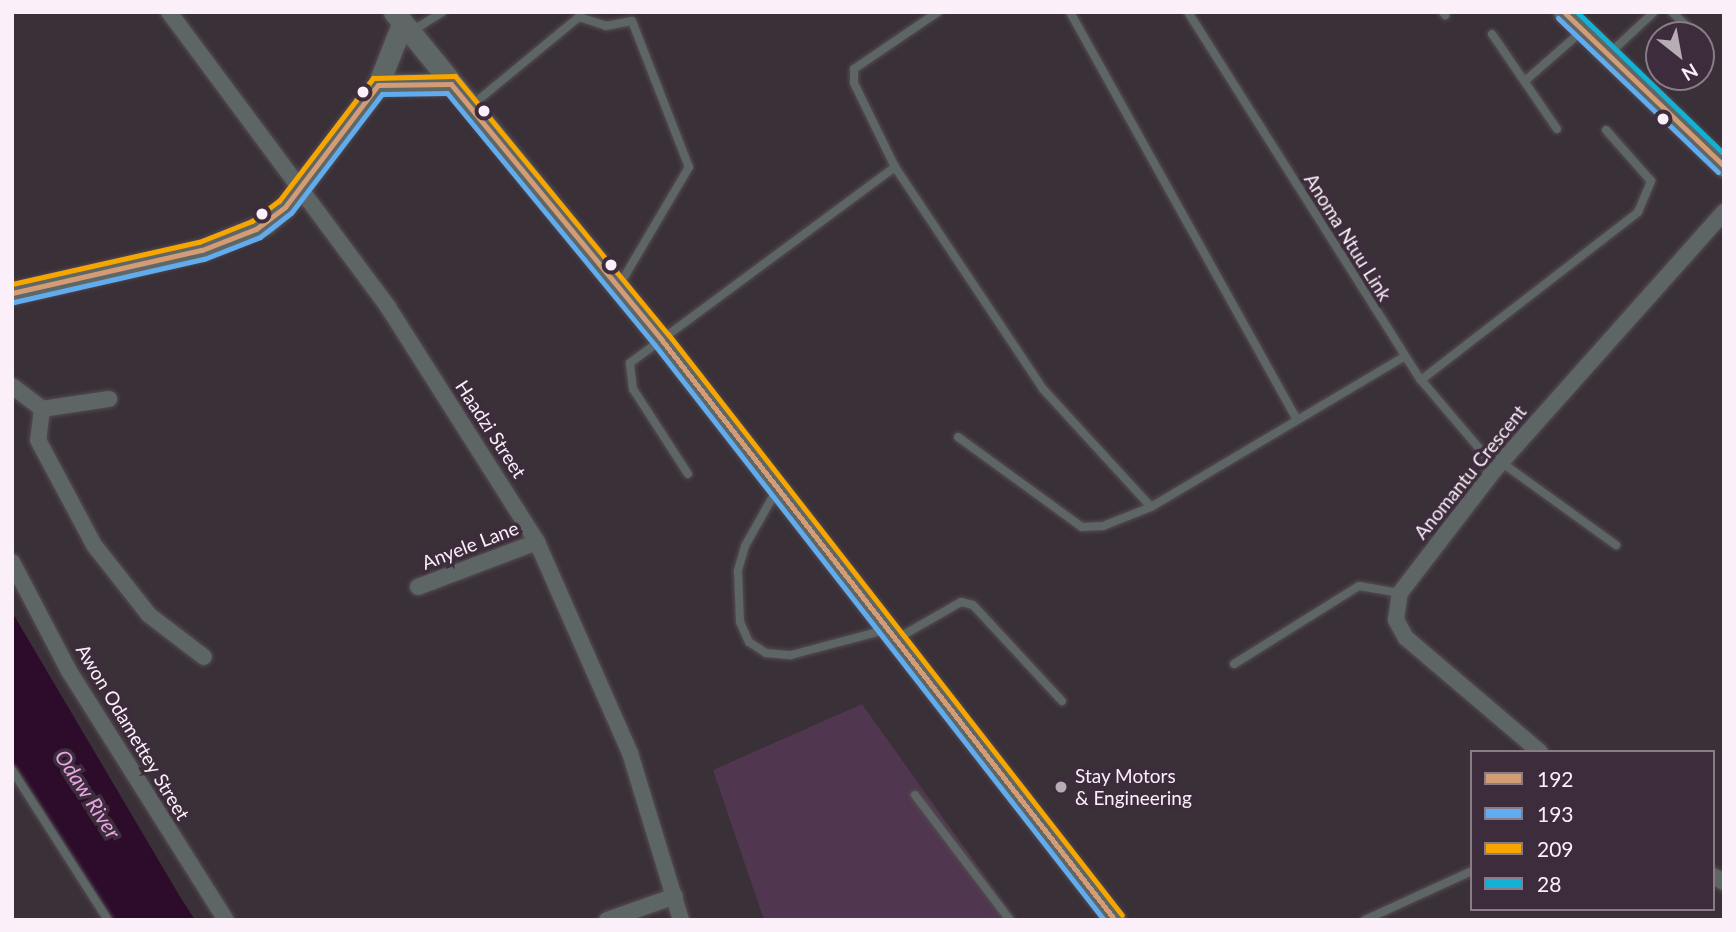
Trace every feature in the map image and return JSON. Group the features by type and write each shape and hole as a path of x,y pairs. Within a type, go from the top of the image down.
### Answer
{"street":[{"name":"Haadzi Street","path":"169,12 388,307 537,542 629,753 681,920"},
{"path":"1563,12 1724,166"},
{"path":"12,293 231,240 275,217 378,85 402,23"},
{"path":"402,23 661,339 1111,918"},
{"path":"378,85 451,84"},
{"name":"Anomantu Crescent","path":"1400,593 1498,465 1724,212"},
{"path":"12,386 42,409 109,399"},
{"path":"42,409 38,440 94,545 149,615 204,657"},
{"name":"Anyele Lane","path":"418,587 537,542"},
{"name":"Awon Odamettey Street","path":"12,562 69,671 226,920"},
{"path":"1400,593 1396,620 1406,638 1538,750"},
{"path":"607,920 675,896"}],"lane":[{"path":"402,23 442,12"},
{"path":"938,12 854,69 854,83 895,167 1043,389 1151,507"},
{"path":"1070,12 1295,417"},
{"name":"Anoma Ntuu Link","path":"1188,12 1421,380 1498,465 1616,545"},
{"path":"1607,56 1654,12"},
{"path":"470,107 581,15 606,26 631,17 689,167 618,287"},
{"path":"1526,80 1582,31"},
{"path":"1492,34 1558,129"},
{"path":"1421,380 1638,212 1651,181 1606,130"},
{"path":"688,474 629,377 630,363 895,167"},
{"path":"958,437 1082,527 1151,507 1295,417 1405,356"},
{"path":"778,489 745,546 738,571 740,622 749,642 766,653 791,654 892,634 961,602 973,605 1062,701"},
{"path":"1234,664 1359,586 1400,593"},
{"path":"12,770 108,920"},
{"path":"915,795 1010,920"},
{"path":"1365,920 1470,873"}],"shaded area":[{"path":"862,704 1016,920 764,920 713,770"}],"water":[{"name":"Odaw River","path":"12,612 195,920 114,920 12,760"}],"transit line":[{"name":"192","path":"1564,12 1724,166"},
{"name":"28","path":"1577,12 1724,154"},
{"name":"193","path":"1558,18 1718,172"},
{"name":"209","path":"12,284 199,242 252,221 279,201 373,78 455,76 668,334 1122,915"},
{"name":"192","path":"12,293 202,250 256,229 285,207 378,85 451,84 661,339 1115,920"},
{"name":"193","path":"14,302 204,259 260,237 291,213 382,94 447,93 654,344 1104,920"}],"place":[{"name":"Stay Motors & Engineering","path":"1061,787"}]}
